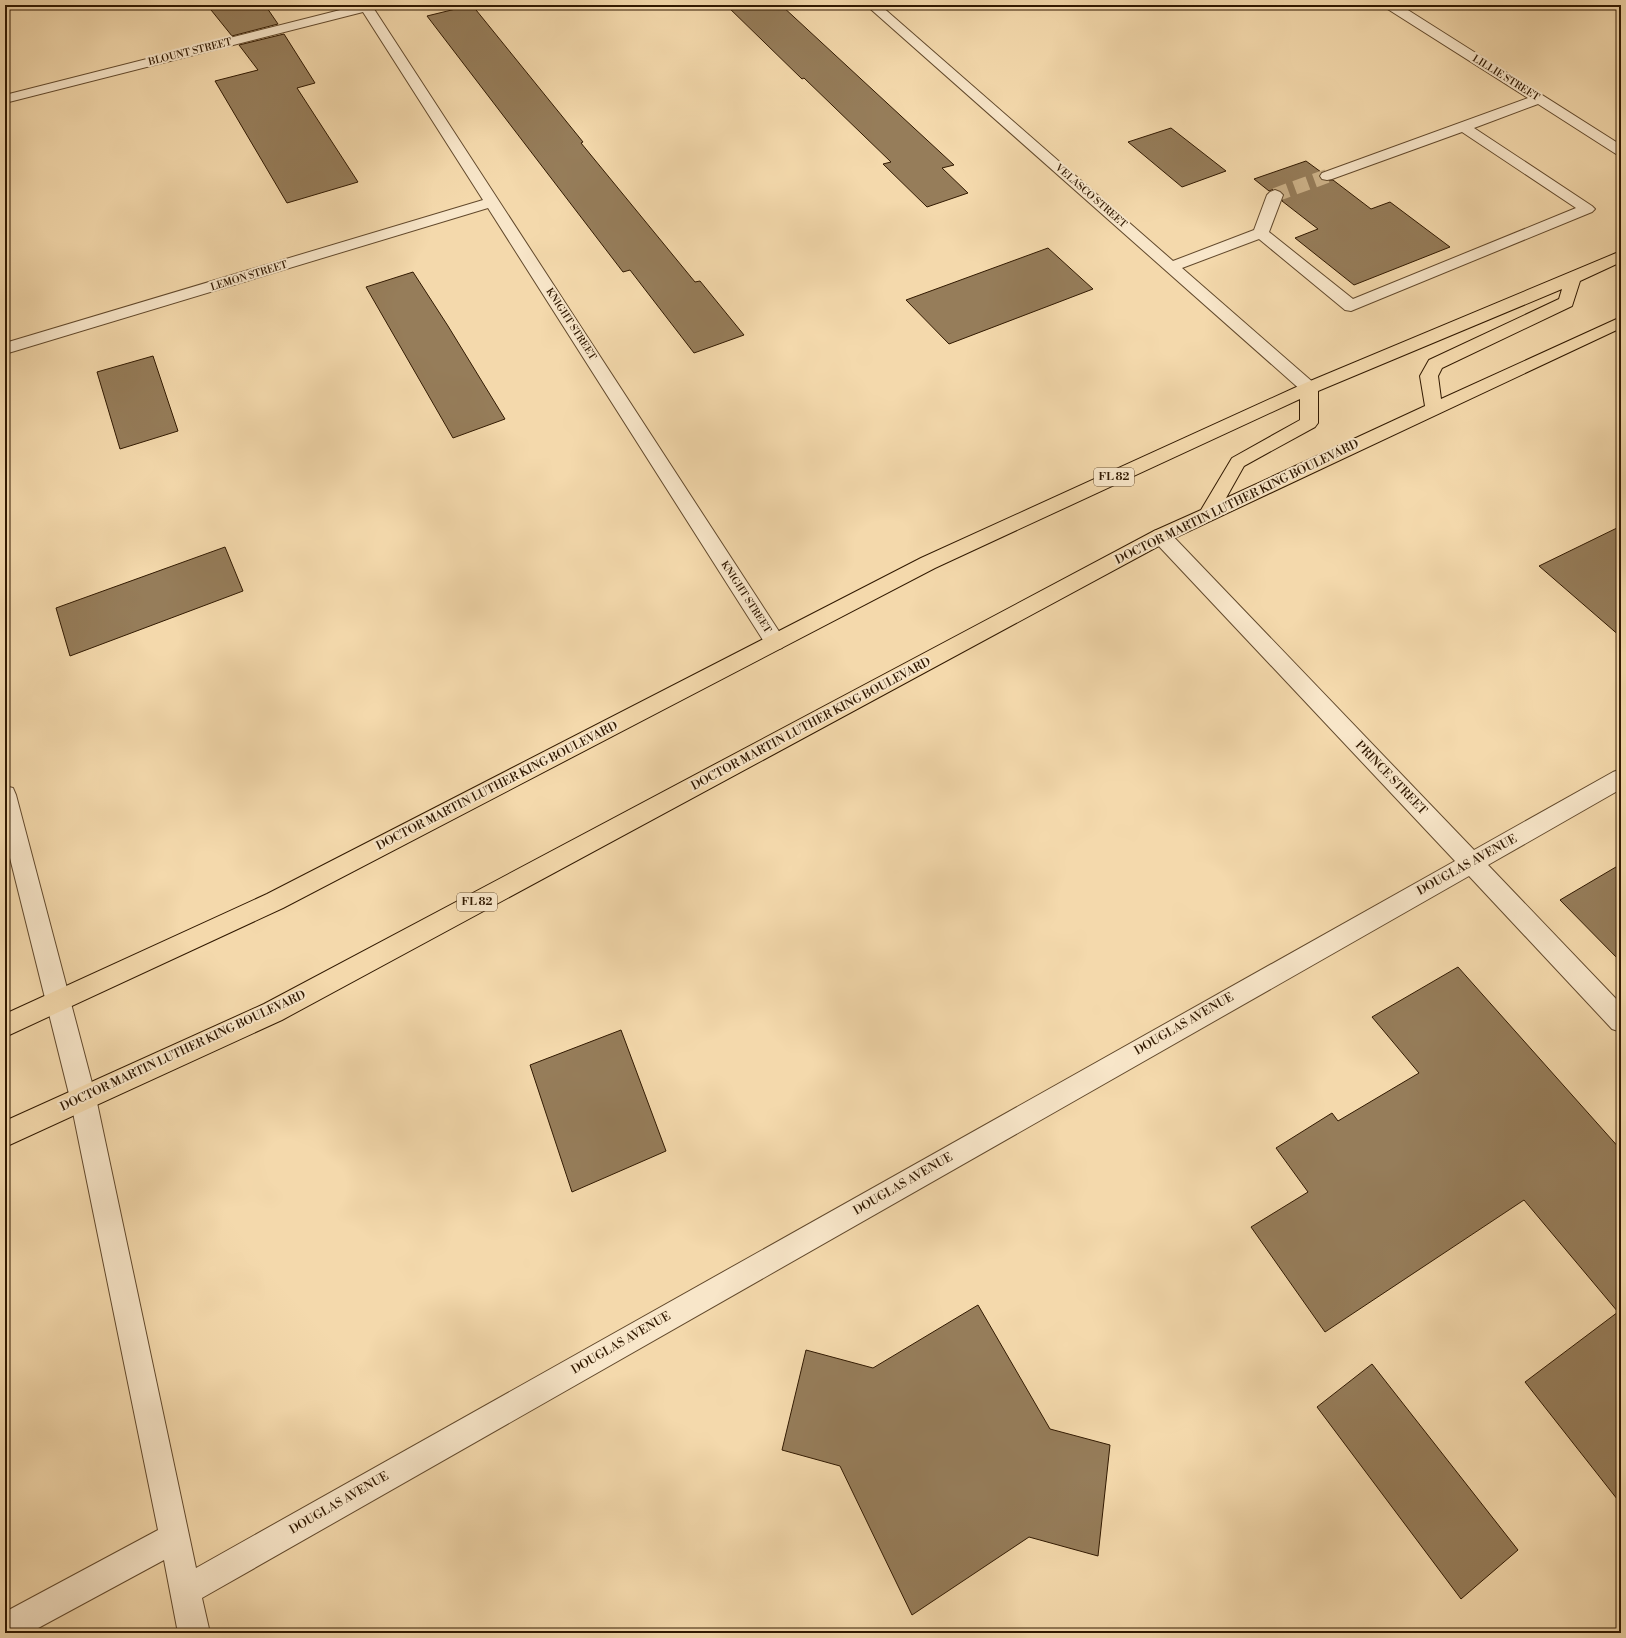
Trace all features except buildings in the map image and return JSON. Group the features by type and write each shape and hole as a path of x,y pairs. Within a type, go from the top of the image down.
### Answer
{"main road":[{"name":"DOCTOR MARTIN LUTHER KING BOULEVARD","path":"5,1026 275,901 928,563 1309,388 1573,278 1621,256"},
{"path":"1434,408 1429,376 1435,364 1566,302 1573,278"},
{"name":"DOCTOR MARTIN LUTHER KING BOULEVARD","path":"5,1134 273,1012 1161,536 1621,322"},
{"path":"1208,515 1238,462 1309,423 1309,388"}],"street":[{"name":"VELASCO STREET","path":"872,5 1309,388"},
{"name":"LILLIE STREET","path":"1391,5 1621,151"},
{"name":"BLOUNT STREET","path":"5,99 370,6"},
{"name":"KNIGHT STREET","path":"370,6 492,202 775,642"},
{"path":"1327,176 1539,99"},
{"path":"1261,233 1352,306 1587,209 1463,127"},
{"path":"1171,267 1261,233 1275,195"},
{"name":"LEMON STREET","path":"5,349 492,202"},
{"name":"PRINCE STREET","path":"1161,536 1621,1021"},
{"name":"DOUGLAS AVENUE","path":"185,1591 1621,778"},
{"path":"5,795 83,1098 194,1633"},
{"path":"5,1629 174,1538"}],"tunnel":[{"path":"1275,195 1327,176"}]}
